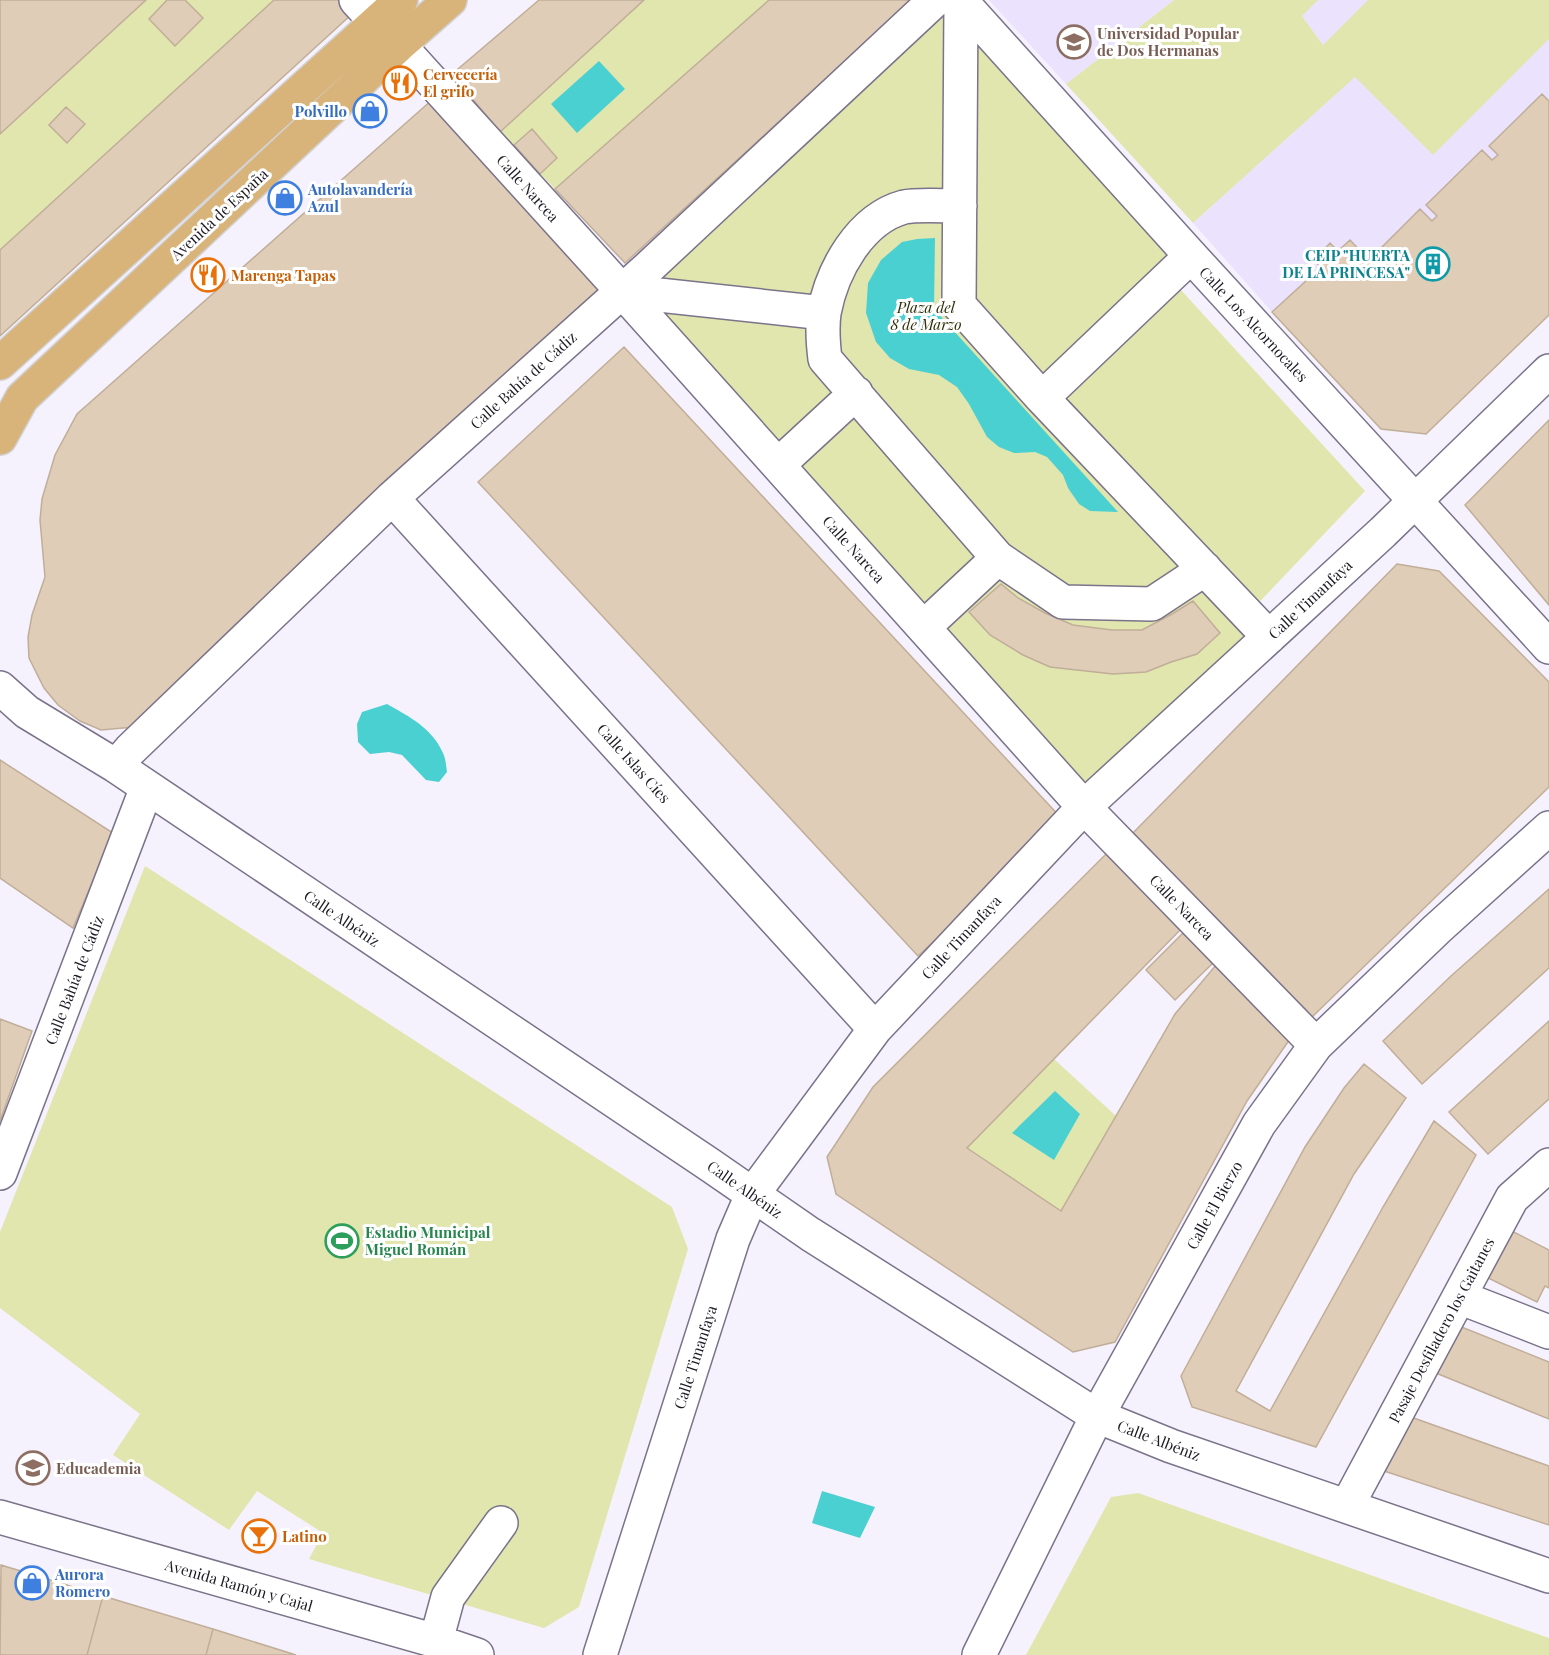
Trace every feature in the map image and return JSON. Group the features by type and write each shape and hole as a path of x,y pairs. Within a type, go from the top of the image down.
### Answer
{"main road":[{"name":"Avenida de España","path":"0,363 401,0"},
{"name":"Avenida de España","path":"0,438 22,398 377,23 450,0"}],"street":[{"path":"952,0 960,206 959,305 1042,398 1269,637"},
{"name":"Calle Los Alcornocales","path":"952,0 1191,256 1549,647"},
{"name":"Calle Bahía de Cádiz","path":"116,766 392,498 622,291 952,0"},
{"name":"Calle Narcea","path":"377,23 622,291 1084,807 1316,1045"},
{"path":"960,206 906,207 881,217 857,238 843,261 824,313 822,339 825,359 998,558 1063,602 1152,604 1205,569"},
{"path":"1042,398 1191,256"},
{"path":"622,291 824,313"},
{"name":"Calle Timanfaya","path":"600,1655 733,1239 752,1195 875,1029 1084,807 1415,502 1549,371"},
{"path":"778,465 856,393"},
{"name":"Calle Islas Cíes","path":"392,498 875,1029"},
{"path":"924,627 998,558"},
{"name":"Calle Albéniz","path":"0,688 27,712 116,766 810,1234 1097,1416 1171,1446 1549,1576"},
{"name":"Calle Bahía de Cádiz","path":"0,1173 147,787"},
{"name":"Calle El Bierzo","path":"979,1655 1097,1416 1259,1124 1316,1045 1437,929 1549,828"},
{"name":"Pasaje Desfiladero los Gaitanes","path":"1347,1506 1512,1198 1549,1165"},
{"path":"1459,1297 1549,1332"},
{"name":"Avenida Ramón y Cajal","path":"0,1517 436,1641 477,1655"},
{"path":"436,1641 448,1597 501,1523"}],"shaded area":[{"name":"Universidad Popular de Dos Hermanas","path":"989,0 1174,0 1066,84"},
{"path":"1288,0 1549,0 1549,315 1426,434 1381,429 1193,223 1354,77 1323,45"}],"green space":[{"path":"146,0 274,0 0,250 0,134"},
{"path":"644,0 769,0 555,189 500,132"},
{"path":"1174,0 1318,0 1302,16 1323,45 1368,0 1549,0 1549,39 1433,155 1355,77 1193,223 1066,84"},
{"name":"Plaza del 8 de Marzo","path":"961,1 1191,256 1169,277 1365,491 1248,614 1269,637 1084,807 622,291"},
{"name":"Estadio Municipal Miguel Román","path":"145,866 672,1207 688,1249 579,1607 544,1628 309,1559 323,1533 257,1491 229,1530 113,1455 140,1414 0,1308 0,1232"},
{"path":"1054,1059 1116,1116 1061,1211 967,1148"},
{"path":"1138,1493 1549,1638 1549,1655 1026,1655 1111,1497"}],"water":[{"path":"599,61 625,89 577,133 551,104"},
{"path":"935,238 934,309 1118,512 1090,511 1079,504 1068,488 1063,475 1047,457 1035,452 1014,453 999,447 987,437 957,387 939,375 909,369 890,358 876,342 866,313 868,283 881,260 902,242"},
{"path":"387,704 420,724 438,744 445,758 447,772 439,782 426,780 402,755 389,752 370,754 358,742 357,724 362,712"},
{"path":"1055,1091 1080,1114 1054,1160 1012,1133"},
{"path":"822,1491 875,1507 860,1538 812,1523"}],"building":[{"path":"0,0 146,0 0,134"},
{"path":"167,0 185,0 203,18 175,46 149,19"},
{"path":"274,0 339,0 353,13 0,336 0,250"},
{"path":"539,0 644,0 500,132 452,74"},
{"path":"769,0 909,0 625,263 555,189"},
{"name":"CEIP \"HUERTA DE LA PRINCESA\"","path":"1542,94 1549,101 1549,315 1426,434 1381,429 1272,312 1320,268 1315,259 1330,243 1338,251 1350,240 1369,260 1420,209 1432,221 1437,216 1426,205 1482,150 1492,160 1498,155 1489,146"},
{"path":"433,99 604,291 134,727 101,730 80,721 58,705 44,688 29,658 28,637 32,615 45,577 40,520 42,499 55,455 77,414"},
{"path":"66,107 85,124 67,143 49,125"},
{"path":"532,129 557,158 540,174 514,145"},
{"path":"624,347 1063,820 918,956 478,482"},
{"path":"1549,420 1549,605 1465,505"},
{"path":"1397,564 1439,571 1549,682 1549,787 1311,1018 1133,833"},
{"path":"1001,584 1018,598 1073,625 1112,630 1142,630 1193,601 1220,633 1197,654 1146,672 1113,674 1050,667 1023,655 990,635 969,612"},
{"path":"0,760 113,833 73,928 0,878"},
{"path":"1109,851 1181,929 967,1148 1061,1211 1175,1014 1216,965 1292,1036 1247,1101 1115,1342 1073,1352 836,1194 827,1157 873,1087"},
{"path":"1549,889 1549,968 1422,1084 1383,1041 1451,976"},
{"path":"1183,933 1213,963 1175,1000 1146,970"},
{"path":"0,1019 32,1031 0,1121"},
{"path":"1549,1021 1549,1099 1488,1154 1449,1112"},
{"path":"1364,1064 1406,1098 1354,1174 1236,1391 1270,1411 1383,1207 1434,1121 1476,1155 1316,1447 1192,1407 1181,1376 1305,1147 1344,1088"},
{"path":"1504,1227 1549,1250 1549,1288 1545,1286 1537,1302 1480,1274"},
{"path":"1454,1324 1549,1362 1549,1419 1431,1371"},
{"path":"1408,1416 1549,1466 1549,1525 1381,1470"},
{"path":"1,1565 103,1596 87,1655 0,1655"},
{"path":"103,1596 213,1629 206,1655 87,1655"},
{"path":"213,1629 296,1655 206,1655"}],"place":[{"name":"Universidad Popular de Dos Hermanas","path":"1074,42"},
{"name":"Cervecería El grifo","path":"400,83"},
{"name":"Polvillo","path":"370,111"},
{"name":"Autolavandería Azul","path":"285,198"},
{"name":"CEIP \"HUERTA DE LA PRINCESA\"","path":"1433,264"},
{"name":"Marenga Tapas","path":"208,275"},
{"name":"Estadio Municipal Miguel Román","path":"342,1241"},
{"name":"Educademia","path":"33,1468"},
{"name":"Latino","path":"259,1536"},
{"name":"Aurora Romero","path":"32,1583"}]}
